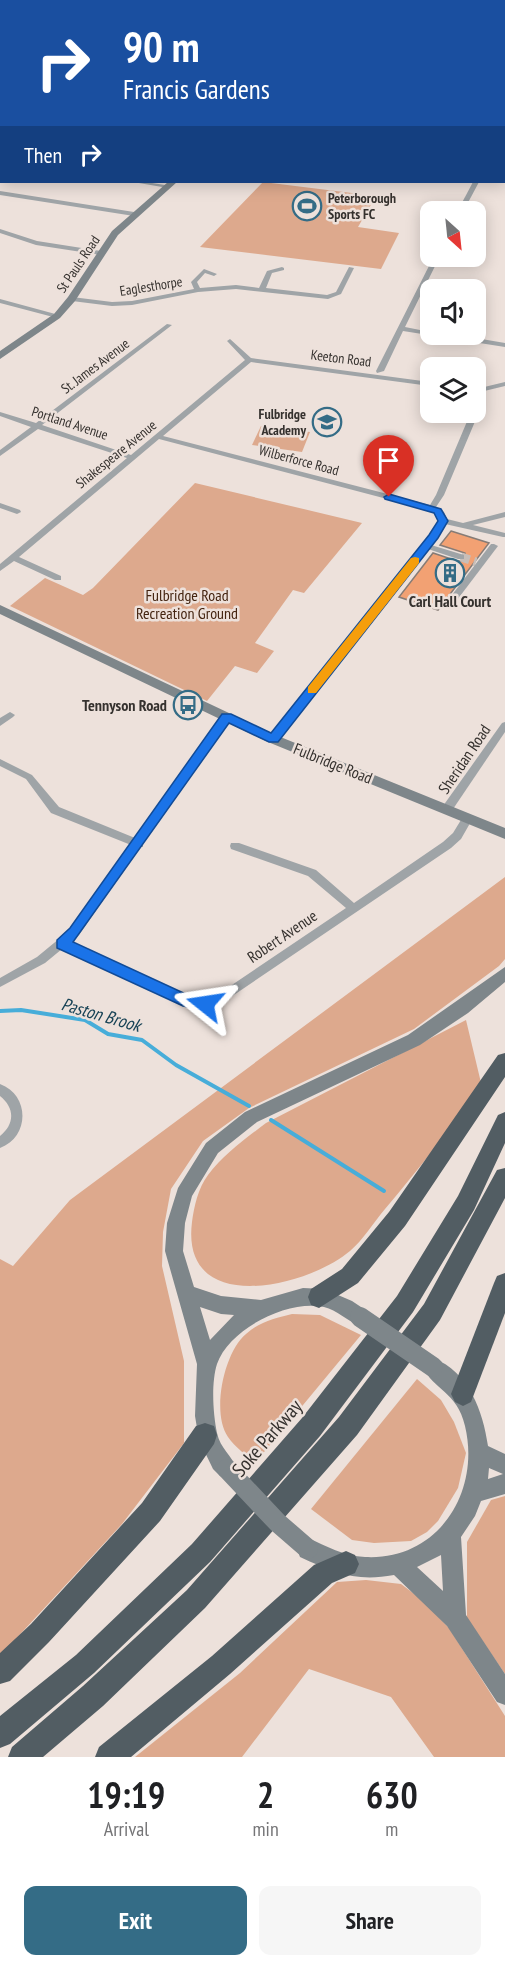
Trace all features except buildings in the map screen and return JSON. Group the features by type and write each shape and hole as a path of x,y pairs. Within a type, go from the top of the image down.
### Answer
{"highway":[{"path":"320,1297 350,1276 397,1218 505,1061"},
{"name":"Soke Parkway","path":"0,1734 85,1664 201,1553 311,1427 405,1304 466,1203 505,1120"},
{"path":"22,1757 93,1696 196,1599 348,1426 432,1312 505,1177"},
{"path":"463,1394 505,1283"},
{"path":"0,1671 40,1633 151,1512 206,1435"},
{"path":"109,1757 220,1665 323,1574 346,1564"}],"street":[{"path":"154,183 171,184"},
{"path":"466,201 475,183"},
{"name":"St Pauls Road","path":"0,357 57,316 72,299 101,253 134,214 171,184"},
{"path":"0,193 134,214"},
{"path":"0,240 4,232 36,243 101,253"},
{"path":"380,370 432,267"},
{"name":"Eaglesthorpe","path":"72,299 112,304 132,303 198,290 236,287 328,297 339,293 351,268"},
{"path":"262,290 269,272 282,269"},
{"name":"Eaglesthorpe","path":"198,290 194,282 198,277 204,272 214,274"},
{"path":"0,302 57,316"},
{"name":"St. James Avenue","path":"0,454 169,325"},
{"path":"402,329 420,332"},
{"path":"486,340 504,342"},
{"path":"231,341 249,360"},
{"name":"Keeton Road","path":"249,360 420,383"},
{"name":"Shakespeare Avenue","path":"0,568 249,360"},
{"path":"486,389 505,384"},
{"name":"Portland Avenue","path":"0,414 131,457"},
{"path":"443,521 441,514 432,508 440,495 470,423"},
{"name":"Wilberforce Road","path":"158,437 432,508"},
{"path":"0,505 17,512"},
{"path":"465,525 505,514"},
{"path":"443,521 503,535"},
{"path":"273,739 426,546 443,521"},
{"path":"426,546 461,557"},
{"path":"448,606 479,562 494,546"},
{"path":"13,557 58,578"},
{"name":"Fulbridge Road","path":"0,609 273,739 505,834"},
{"path":"0,723 10,715"},
{"path":"0,983 41,960 75,932 226,717"},
{"name":"Sheridan Road","path":"447,809 505,725"},
{"path":"0,762 30,777 55,810 139,844"},
{"name":"Robert Avenue","path":"62,944 188,1002 205,1004 221,998 447,845 457,836 468,818"},
{"path":"235,846 312,873 353,908"},
{"path":"207,1364 221,1340 239,1322 263,1309 298,1299 320,1297 360,1317 433,1367 463,1394 479,1429 485,1455 480,1491 471,1514 451,1538 416,1559 371,1569 346,1564 308,1549 278,1523 210,1448 206,1435 207,1364 189,1294 180,1274 174,1251 176,1223 184,1194 212,1148 251,1117 414,1040 462,1008 505,972"},
{"path":"0,1089 13,1098 18,1108 18,1119 14,1130 0,1143"},
{"path":"189,1294 221,1305 263,1309"},
{"path":"485,1455 505,1465"},
{"path":"480,1491 505,1484"},
{"path":"451,1538 455,1618"},
{"path":"399,1564 455,1618 505,1694"}],"green space":[{"path":"262,183 376,196 358,227 399,233 381,269 200,247"},
{"path":"261,426 310,432 302,452 252,445"},
{"name":"Fulbridge Road Recreation Ground","path":"195,483 362,523 304,593 293,590 255,643 274,651 257,673 235,666 207,701 10,606 45,578 83,595 93,588"},
{"path":"505,877 505,959 499,966 414,1029 249,1108 203,1141 171,1189 163,1232 162,1266 184,1361 184,1443 122,1524 0,1656 0,1259 13,1266 70,1200"},
{"path":"466,1020 482,1087 355,1247 330,1264 278,1283 250,1286 225,1283 205,1272 194,1252 192,1222 195,1204 202,1186 220,1161 266,1123"},
{"path":"292,1314 320,1315 361,1335 255,1463 231,1441 223,1426 220,1399 222,1383 232,1354 246,1334 262,1323"},
{"path":"417,1379 441,1400 454,1422 466,1453 458,1488 438,1521 427,1532 411,1541 374,1543 352,1540 311,1509"},
{"path":"505,1496 505,1674 467,1618 467,1542 491,1500"},
{"path":"366,1580 401,1584 421,1599 449,1628 505,1716 505,1757 434,1757 391,1697 309,1669 242,1757 135,1757 240,1673 337,1582"}],"waterway":[{"name":"Paston Brook","path":"0,1011 21,1010 85,1020 108,1034 142,1040 176,1065 249,1106"},
{"name":"Paston Brook","path":"271,1120 384,1191"}],"tunnel":[{"path":"461,557 476,562"}],"slow traffic":[{"path":"312,690 415,560"}],"place":[{"name":"Peterborough Sports FC","path":"307,206"},
{"name":"Fulbridge Academy","path":"327,422"},
{"name":"Carl Hall Court","path":"450,573"},
{"name":"Tennyson Road","path":"188,705"}],"route":[{"path":"205,1004 188,1002 62,944 75,932 139,844 226,717 273,739 434,536 443,521 438,511 389,497"}]}
